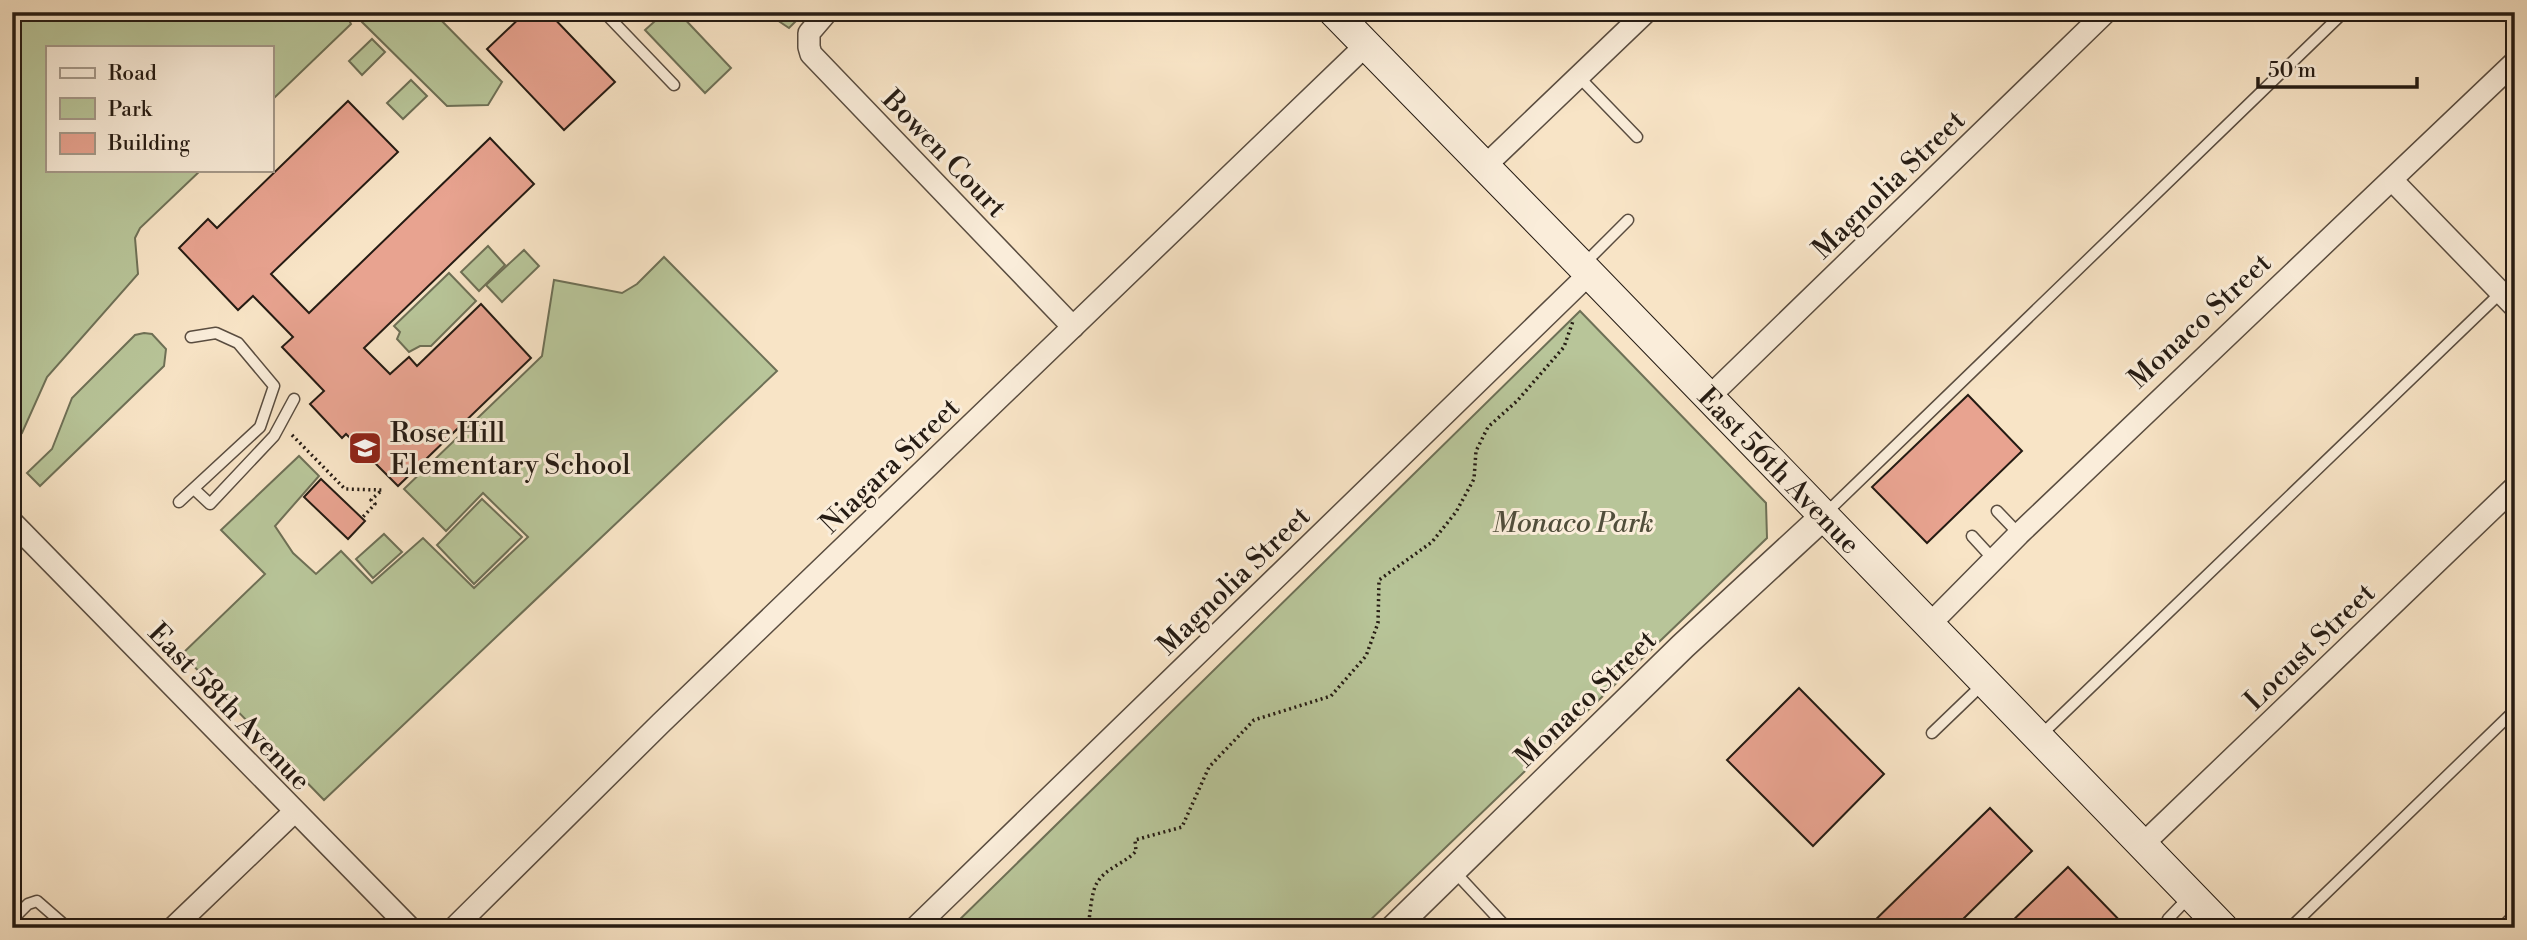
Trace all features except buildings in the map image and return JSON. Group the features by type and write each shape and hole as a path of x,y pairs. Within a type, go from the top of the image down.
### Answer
{"main road":[{"name":"East 56th Avenue","path":"1334,12 2223,928"}],"street":[{"name":"Bowen Court","path":"827,12 809,33 808,47 811,54 1073,327"},
{"path":"1485,166 1646,12"},
{"name":"Magnolia Street","path":"1709,397 2106,12"},
{"name":"Niagara Street","path":"454,928 681,704 1366,45"},
{"name":"Monaco Street","path":"1929,625 2019,534 2515,62"},
{"path":"2392,180 2510,293"},
{"name":"Magnolia Street","path":"915,928 1586,269"},
{"name":"Locust Street","path":"2142,845 2515,487"},
{"name":"Monaco Street","path":"1394,928 1683,646 1824,516"},
{"name":"East 58th Avenue","path":"12,522 410,928"},
{"path":"173,928 294,812"},
{"path":"2509,928 2515,922"}],"lane":[{"path":"604,12 674,85"},
{"path":"1824,516 2344,12"},
{"path":"1578,77 1637,137"},
{"path":"1586,269 1628,220"},
{"path":"2038,738 2510,293"},
{"path":"179,502 260,427 274,386 238,343 216,332 191,337"},
{"path":"194,489 209,504 274,436 295,399"},
{"path":"1997,511 2019,534"},
{"path":"1972,536 1994,560"},
{"path":"1932,733 1985,682"},
{"path":"2290,928 2515,710"},
{"path":"1453,870 1507,928"},
{"path":"2168,919 2191,895"},
{"path":"13,919 28,904 37,901 68,928"}],"path":[{"path":"1088,928 1097,883 1111,869 1128,861 1136,851 1135,840 1182,827 1209,767 1254,720 1331,696 1366,656 1378,623 1379,580 1432,542 1456,512 1474,479 1476,451 1488,427 1526,391 1564,347 1577,310"},
{"path":"281,424 345,489 382,490 372,500 375,504 362,518"}],"green space":[{"path":"12,12 345,12 351,24 273,99 273,46 46,46 46,172 199,172 140,228 135,238 138,274 47,377 22,433 12,445"},
{"path":"355,12 433,12 502,82 488,105 447,106"},
{"path":"665,12 678,12 731,68 705,93 645,30"},
{"path":"777,12 805,12 789,28 774,18"},
{"path":"372,39 385,52 362,75 349,61"},
{"path":"411,80 427,96 403,119 387,103"},
{"path":"488,246 505,265 479,291 461,272"},
{"path":"524,250 539,266 502,302 486,285"},
{"path":"664,257 777,371 324,800 182,654 265,574 221,530 299,456 319,476 275,526 293,553 316,574 341,551 372,583 423,538 474,588 528,537 483,493 446,531 404,489 542,356 554,280 622,293 637,284"},
{"path":"449,273 476,301 431,346 420,346 409,352 397,339 400,332 394,326"},
{"name":"Monaco Park","path":"1580,311 1766,503 1767,538 1362,928 951,928"},
{"path":"152,334 166,349 164,366 40,486 27,473 52,449 72,398 135,335"},
{"path":"482,499 522,537 474,584 437,545"},
{"path":"384,534 402,552 373,578 356,559"}],"place":[{"name":"Rose Hill Elementary School","path":"365,448"}]}
